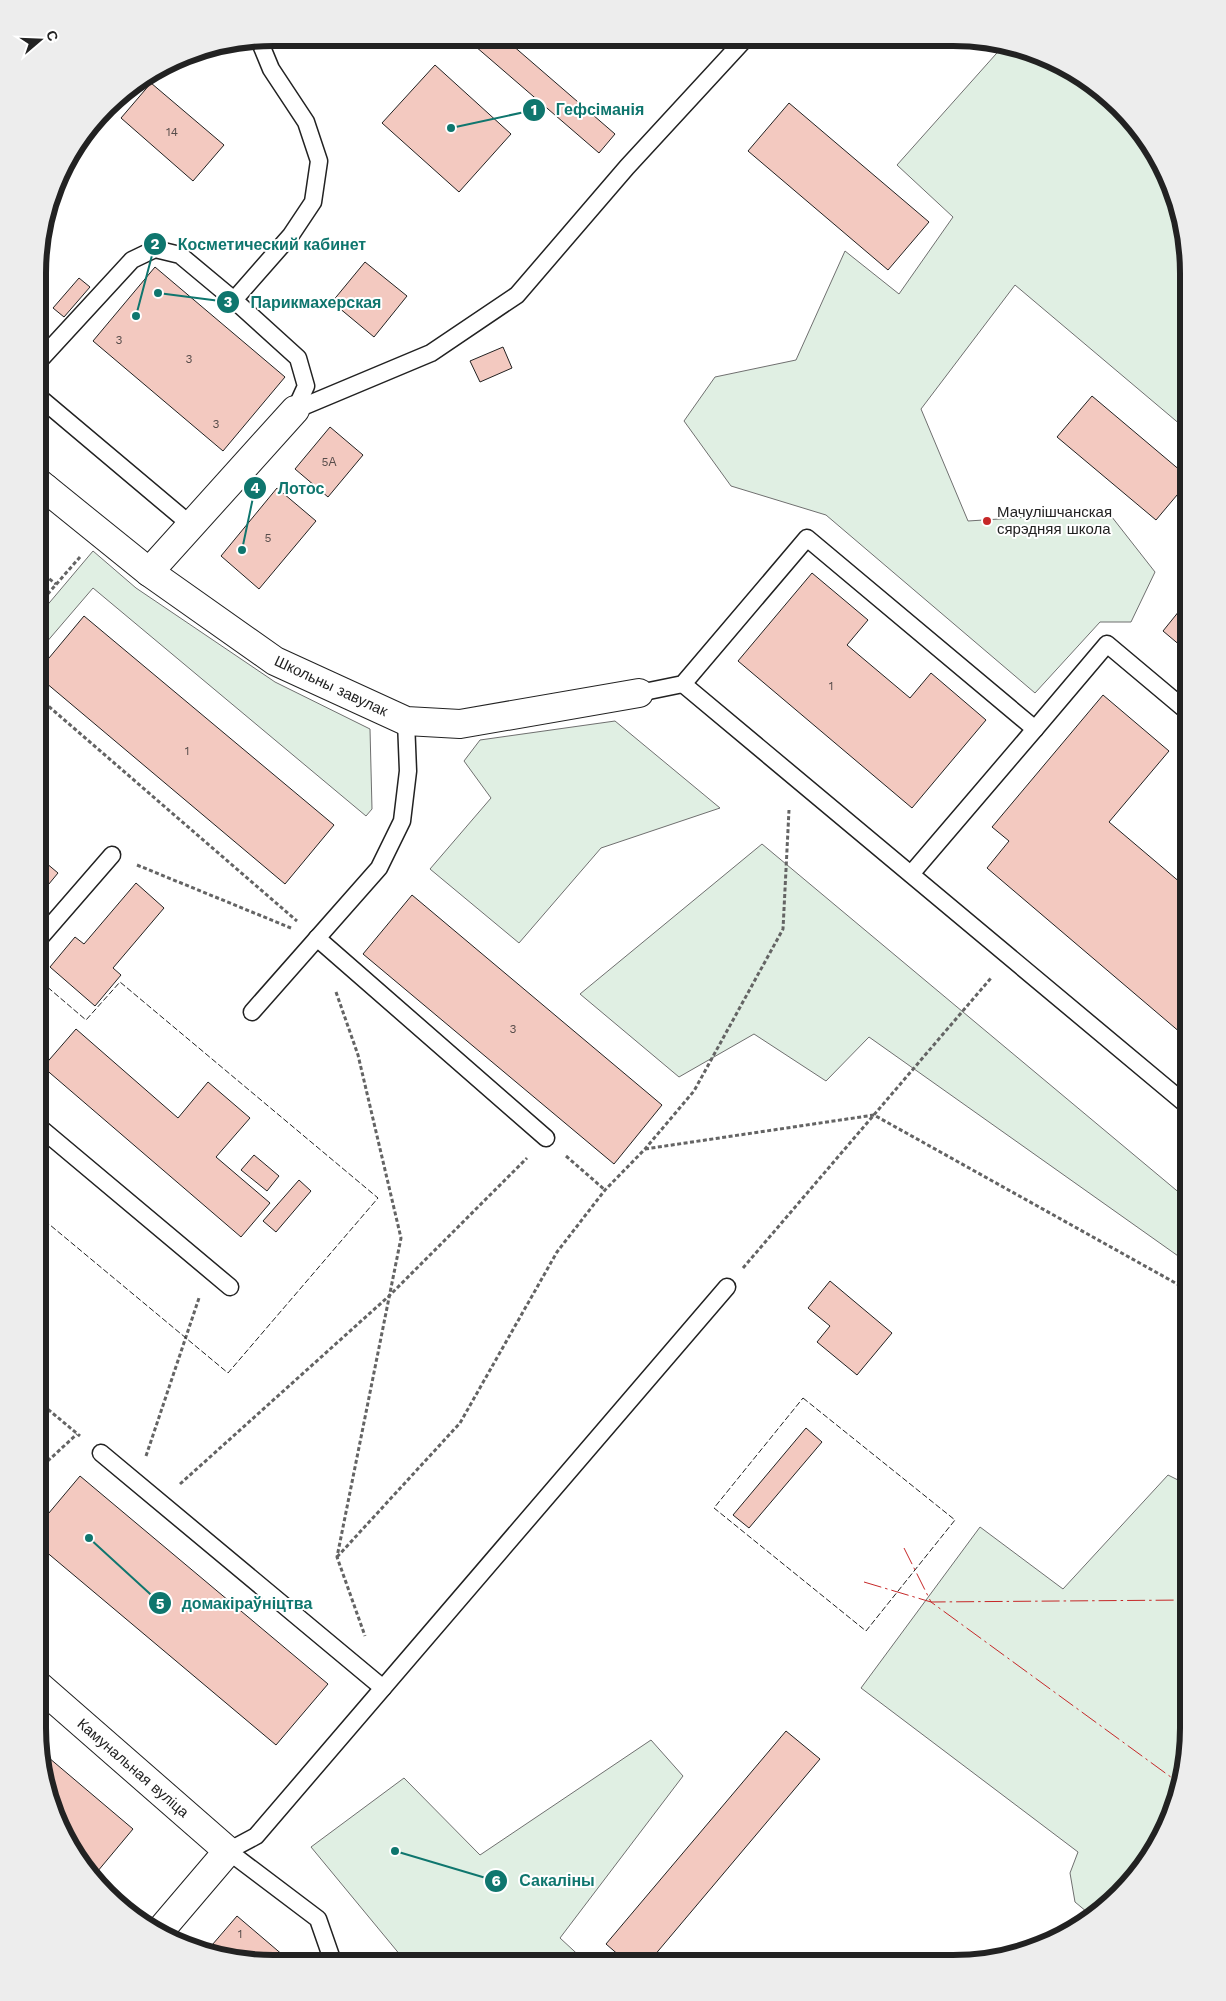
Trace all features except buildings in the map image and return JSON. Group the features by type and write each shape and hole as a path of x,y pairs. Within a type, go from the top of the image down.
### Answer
{"street":[{"path":"149,572 295,410"},
{"name":"Школьны завулак","path":"46,493 102,533 149,572 275,661 406,721 460,724 639,694"},
{"name":"Камунальная вуліца","path":"46,1693 228,1851"},
{"path":"164,1926 228,1851"}],"lane":[{"path":"295,410 431,353 516,295 627,167 739,46"},
{"path":"234,300 291,235 314,202 319,161 306,122 271,69 262,47"},
{"path":"46,353 132,260 155,249 180,256 234,300 298,358 306,386 295,410"},
{"path":"46,403 192,525"},
{"path":"639,694 683,684 807,538 1035,729"},
{"path":"911,874 1107,644 1180,705"},
{"path":"683,684 1180,1099"},
{"path":"252,1012 379,868 402,820 408,772 406,721"},
{"path":"46,930 112,855"},
{"path":"317,938 546,1138"},
{"path":"46,1133 230,1287"},
{"path":"331,1955 318,1919 228,1851 256,1836 727,1287"},
{"path":"101,1453 383,1688"}],"path":[{"path":"46,596 102,533"},
{"path":"46,576 56,584"},
{"path":"46,704 317,938 358,1055 401,1238 337,1557 366,1641"},
{"path":"337,1557 460,1423 557,1252 605,1190 645,1149 694,1091 783,929 791,774"},
{"path":"112,855 317,938"},
{"path":"727,1287 1009,957"},
{"path":"645,1149 874,1115 1180,1286"},
{"path":"160,1502 389,1296 546,1138 605,1190"},
{"path":"136,1482 209,1270"},
{"path":"46,1408 101,1453"},
{"path":"46,1463 77,1434"}],"green space":[{"path":"998,51 1026,58 1053,70 1079,84 1103,103 1123,123 1142,147 1162,186 1172,214 1178,243 1180,273 1180,424 1015,285 921,409 968,521 1108,512 1155,572 1131,622 1100,622 1035,693 826,515 731,486 684,421 715,377 796,360 845,251 899,294 953,217 897,165"},
{"path":"93,551 136,588 275,682 370,729 372,809 366,816 93,588 46,643 46,607"},
{"path":"615,721 720,808 601,848 519,943 430,869 491,798 464,761 480,740"},
{"path":"762,844 1180,1193 1180,1257 869,1037 826,1081 754,1034 679,1077 580,994"},
{"path":"1168,1475 1180,1481 1180,1728 1178,1758 1172,1787 1162,1815 1142,1854 1123,1878 1086,1911 1075,1902 1070,1873 1078,1852 861,1688 980,1527 1063,1589"},
{"path":"651,1740 683,1776 560,1938 578,1955 400,1955 311,1847 404,1778 480,1855"}],"fence":[{"path":"46,986 86,1020 120,982 378,1198 228,1373 46,1222"},
{"path":"803,1398 955,1520 866,1631 714,1508 803,1398"}],"power":[{"path":"904,1548 931,1602 1180,1600"},
{"path":"864,1582 931,1602 1174,1779"}],"place":[{"name":"Гефсіманія","path":"451,128"},
{"name":"Парикмахерская","path":"158,293"},
{"name":"Косметический кабинет","path":"136,316"},
{"name":"Мачулішчанская сярэдняя школа","path":"987,521"},
{"name":"Лотос","path":"242,550"},
{"name":"домакіраўніцтва","path":"89,1538"},
{"name":"Сакаліны","path":"395,1851"}]}
